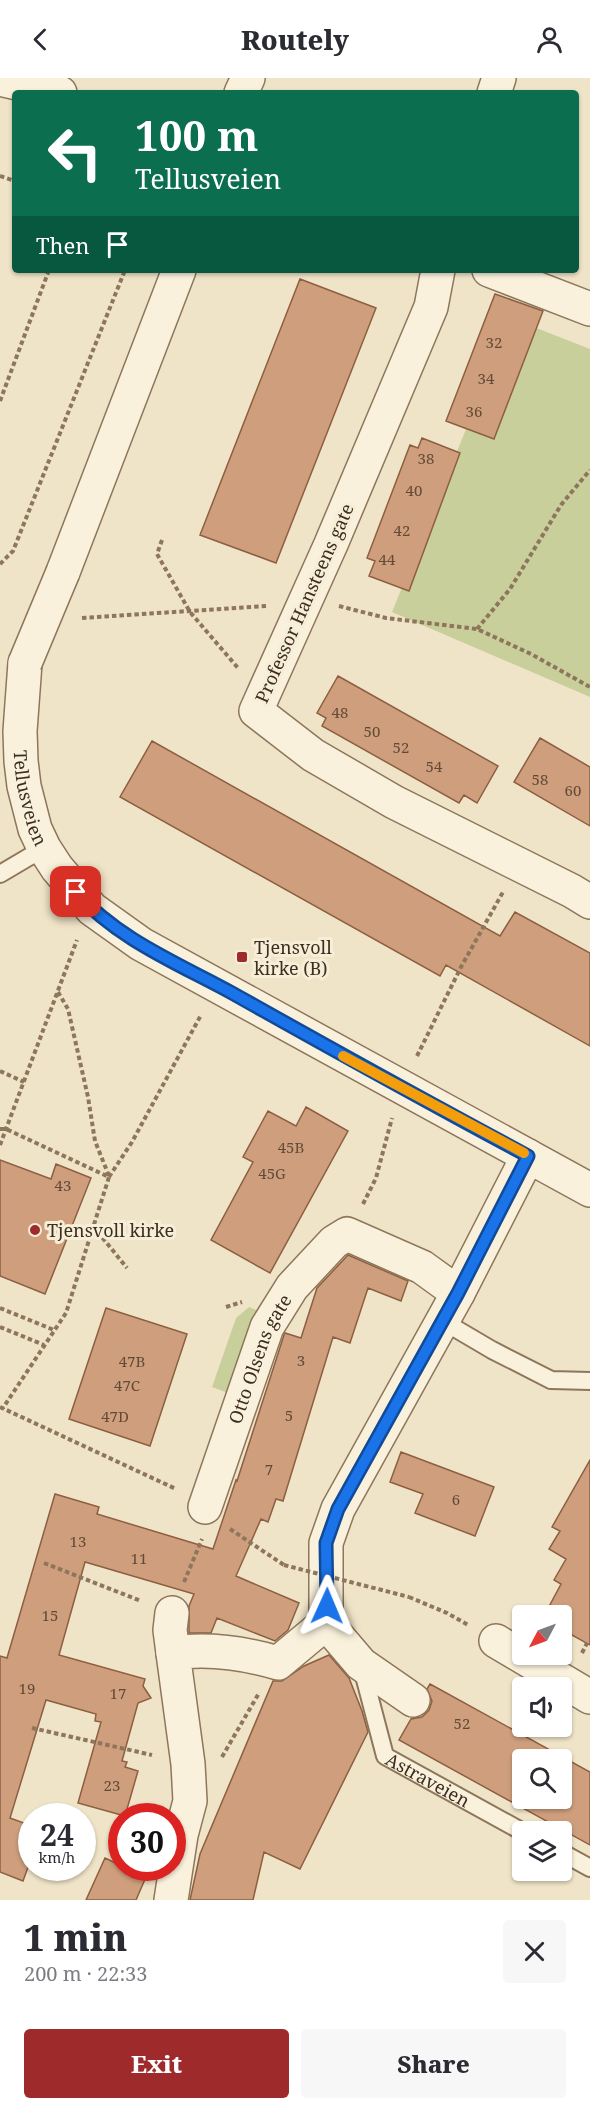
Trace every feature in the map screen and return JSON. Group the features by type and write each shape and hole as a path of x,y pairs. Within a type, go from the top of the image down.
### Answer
{"street":[{"path":"0,79 47,90"},
{"name":"Tellusveien","path":"178,273 63,572 25,663 20,730 21,761 31,818 44,848 57,868 92,909 141,944 590,1190"},
{"name":"Professor Hansteens gate","path":"437,273 431,308 305,604 256,711 314,755 394,802 590,902"},
{"path":"497,273 590,309"},
{"path":"173,1653 192,1650 213,1652 254,1656 278,1663 326,1623 326,1543 338,1509 458,1293 528,1156"},
{"path":"348,1234 422,1267 458,1293"},
{"name":"Otto Olsens gate","path":"209,1511 267,1327 292,1287 334,1242 348,1234"},
{"path":"171,1900 181,1835 190,1801 188,1764 170,1630 172,1613"},
{"name":"Astraveien","path":"326,1623 362,1664 413,1700"},
{"path":"496,1641 590,1697"}],"lane":[{"path":"0,874 44,848"},
{"path":"441,1320 492,1350 551,1380 590,1381"},
{"name":"Astraveien","path":"362,1664 385,1756 512,1826"},
{"path":"572,1858 590,1868"}],"path":[{"path":"0,401 48,273"},
{"path":"0,564 14,550 123,273"},
{"path":"477,628 510,589 561,505 590,470"},
{"path":"162,540 157,554 190,612 243,674 256,711"},
{"path":"72,618 327,603 386,618 477,628 531,654 590,687"},
{"path":"348,1234 376,1178 401,1088 461,968 518,866"},
{"path":"0,1145 80,933 92,909"},
{"path":"58,992 68,1009 88,1096 95,1141 109,1177"},
{"path":"206,1006 132,1142 109,1177 66,1313 1,1408 169,1484 284,1565 409,1597 447,1613 496,1641"},
{"path":"0,1071 24,1082"},
{"path":"0,1129 6,1129 109,1177"},
{"path":"92,1225 127,1268"},
{"path":"0,1308 54,1330"},
{"path":"0,1327 44,1345"},
{"path":"44,1563 172,1613 209,1511"},
{"path":"190,1801 215,1771 235,1732 278,1663"},
{"path":"32,1728 188,1764"}],"green space":[{"path":"511,318 590,349 590,697 392,612"},
{"path":"249,1307 263,1313 233,1395 212,1387 236,1318"}],"building":[{"path":"300,279 376,308 276,563 200,535"},
{"path":"495,294 543,311 494,439 446,421"},
{"path":"422,438 460,453 409,591 369,576 375,561 367,558 410,445 418,448"},
{"path":"338,676 498,766 477,803 464,795 459,803 322,726 326,718 317,713"},
{"path":"540,738 590,767 590,826 514,782"},
{"path":"152,741 500,936 515,912 590,953 590,1046 446,965 440,976 120,797"},
{"path":"306,1107 348,1131 270,1273 211,1240 253,1162 243,1157 268,1111 296,1126"},
{"name":"Tjensvoll kirke","path":"0,1160 51,1179 56,1164 91,1178 45,1294 0,1276"},
{"path":"348,1255 408,1281 401,1301 368,1288 350,1343 333,1337 283,1501 276,1499 268,1522 261,1519 236,1576 299,1603 288,1630 275,1641 217,1618 211,1633 189,1633 189,1606 194,1594 85,1562 59,1655 145,1679 143,1686 151,1698 138,1703 122,1761 127,1762 125,1767 138,1771 129,1803 108,1803 108,1811 96,1808 96,1803 78,1803 101,1722 95,1721 96,1714 46,1700 10,1818 18,1821 18,1879 0,1872 0,1656 7,1658 55,1494 99,1507 97,1514 213,1549 284,1335 285,1333 301,1338 317,1288"},
{"path":"106,1308 187,1334 150,1446 69,1419"},
{"path":"401,1452 494,1487 475,1536 415,1513 423,1494 390,1482"},
{"path":"590,1460 590,1645 572,1635 572,1605 550,1605 561,1584 554,1580 566,1559 549,1549 560,1531 552,1527"},
{"path":"329,1655 349,1678 368,1732 300,1869 264,1852 253,1900 190,1900 200,1854 273,1681 282,1681 304,1666"},
{"path":"430,1684 512,1729 512,1737 526,1737 548,1749 512,1749 512,1802 399,1740 411,1719 422,1717 429,1710 432,1701 427,1689"},
{"path":"572,1762 590,1772 590,1845 572,1835 572,1821 546,1821 525,1809 572,1809"},
{"path":"105,1858 108,1859 108,1881 144,1881 136,1900 86,1900"}],"slow traffic":[{"path":"343,1056 524,1153"}],"place":[{"name":"Tjensvoll kirke (B)","path":"242,957"},
{"name":"Tjensvoll kirke","path":"35,1230"}],"route":[{"path":"76,892 92,909 141,944 528,1156 458,1293 338,1509 326,1543 327,1606"}]}
